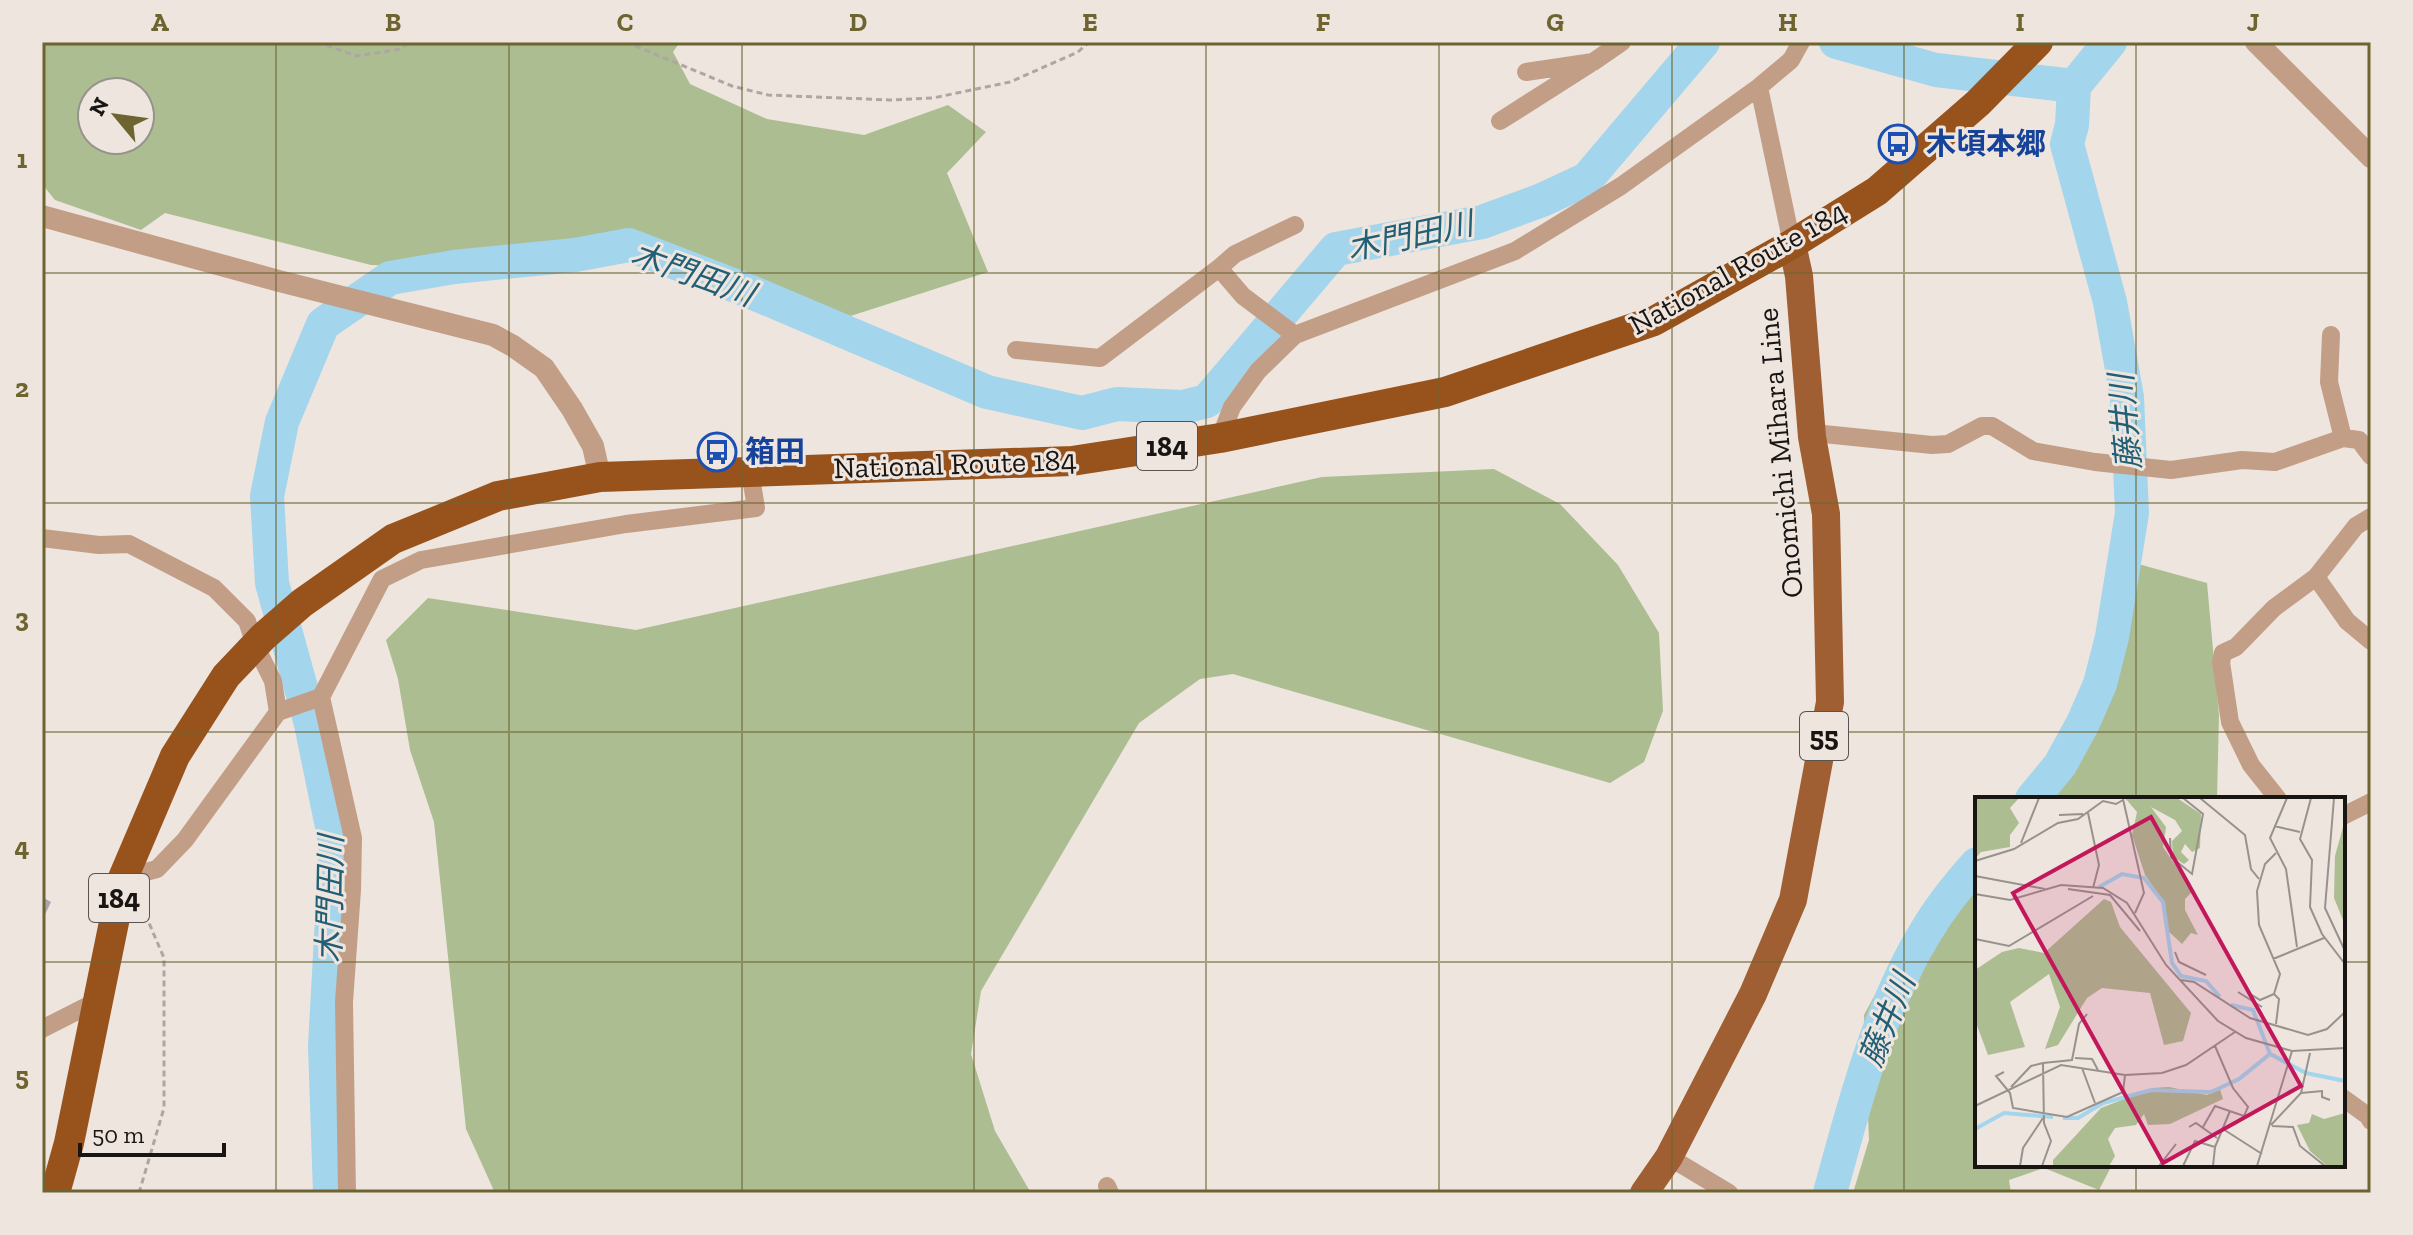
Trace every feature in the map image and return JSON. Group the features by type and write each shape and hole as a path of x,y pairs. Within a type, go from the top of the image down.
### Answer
{"highway":[{"name":"National Route 184","path":"55,1193 69,1143 123,878 175,756 226,676 259,641 302,603 393,539 498,496 600,477 1072,461 1220,438 1445,392 1654,321 1792,244 1877,191 1978,103 2031,49"}],"main road":[{"name":"Onomichi Mihara Line","path":"1644,1193 1669,1157 1753,994 1793,900 1830,702 1826,514 1812,437 1799,276 1792,244"}],"street":[{"path":"1500,121 1622,42"},
{"path":"1220,438 1232,407 1258,371 1295,335 1515,251 1621,186 1759,87 1791,60 1801,42"},
{"path":"2256,42 2371,157"},
{"path":"1526,72 1593,62"},
{"path":"1759,87 1792,244"},
{"path":"42,216 493,335 544,368 593,446 600,477"},
{"path":"1016,350 1100,358 1235,254 1295,225"},
{"path":"1219,268 1243,296 1295,335"},
{"path":"2331,335 2329,382 2343,438"},
{"path":"1812,437 1824,434 1932,445 1948,444 1982,426 1992,426 2033,451 2095,462 2171,470 2242,460 2275,462 2343,438 2359,440 2371,456"},
{"path":"347,1193 344,1002 353,838 321,697 382,579 421,560 626,524 756,508 750,471"},
{"path":"2276,797 2251,765 2230,722 2221,662 2223,653 2236,647 2274,608 2316,577 2356,526 2371,517"},
{"path":"42,538 99,545 129,544 214,588 247,621 259,641 273,681 278,712"},
{"path":"2316,577 2347,621 2371,641"},
{"path":"123,878 157,869 185,840 278,712 321,697"},
{"path":"2345,815 2371,802"},
{"path":"42,1029 97,1001"},
{"path":"2345,1099 2371,1121"},
{"path":"1669,1157 1729,1193"}],"path":[{"path":"317,42 357,56 401,49 409,42"},
{"path":"626,42 732,86 768,95 890,100 933,98 1010,82 1078,52 1089,42"},
{"path":"123,878 148,916 164,958 164,1108 139,1193"}],"green space":[{"path":"42,42 680,42 673,52 690,84 767,119 864,135 948,105 986,132 947,173 988,272 838,320 641,232 493,251 428,266 371,265 165,213 141,230 55,200 42,184"},
{"path":"1494,469 1560,504 1618,565 1659,633 1663,711 1644,762 1610,783 1233,674 1200,679 1139,723 981,991 971,1054 995,1131 1031,1193 495,1193 466,1129 434,822 410,750 398,679 386,640 428,598 636,630 1322,477"},
{"path":"2131,562 2207,583 2219,715 2217,797 2019,797 2115,677"},
{"path":"1975,847 1975,1167 2111,1167 2099,1190 2044,1168 2009,1180 2011,1193 1853,1193 1869,1140 1864,1015 1922,908"}],"building":[{"path":"42,897 51,902 42,921"}],"waterway":[{"name":"木門田川","path":"330,1193 325,1046 336,846 311,724 272,583 267,496 282,422 323,324 390,278 454,267 575,255 629,245 751,292 987,392 1082,413 1117,404 1183,407 1207,401 1336,249 1482,222 1587,179 1703,42"},
{"name":"木門田川","path":"1836,42 1936,70 2074,86"},
{"name":"藤井川","path":"2034,797 2060,765 2100,684 2112,637 2132,513 2127,397 2110,302 2067,144 2072,125 2074,86 2110,42"},
{"name":"藤井川","path":"1830,1193 1869,1059 1894,993 1930,924 1975,866"}],"place":[{"name":"木頃本郷","path":"1898,144"},
{"name":"箱田","path":"717,452"}]}
